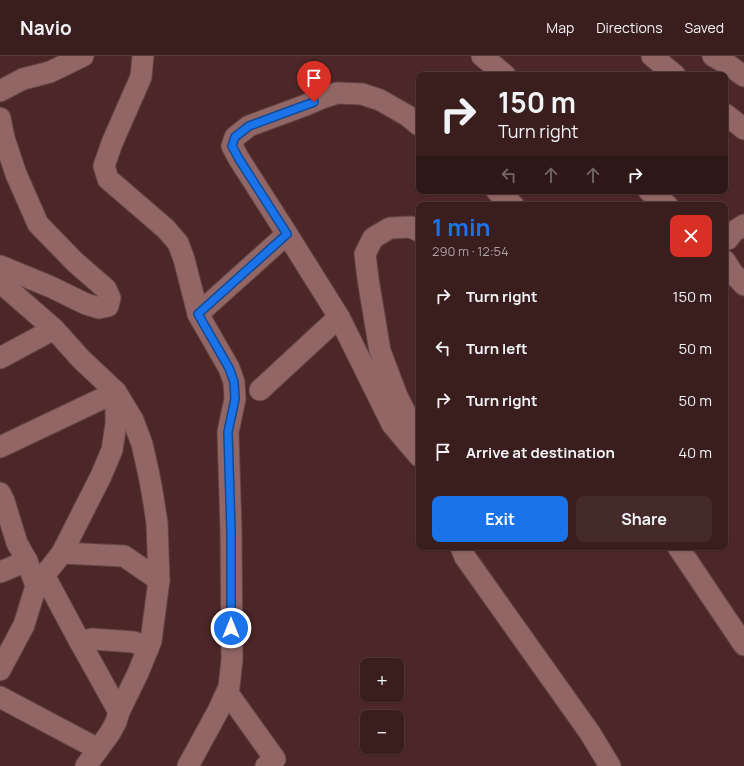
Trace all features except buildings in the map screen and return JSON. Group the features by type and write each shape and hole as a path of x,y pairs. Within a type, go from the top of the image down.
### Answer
{"street":[{"path":"0,91 23,79 50,72 83,56"},
{"path":"143,56 142,77 112,143 104,166 108,179 166,229 178,243 184,259 198,314 229,368 234,382 235,399 228,432 231,531 232,660 229,687 218,711 188,766"},
{"path":"482,56 501,72"},
{"path":"652,56 671,72"},
{"path":"713,56 744,76"},
{"path":"416,123 408,116 380,100 362,94 337,93 306,106 249,126 235,137 232,146 339,317 392,424 416,443"},
{"path":"728,116 744,129"},
{"path":"0,118 4,138 16,174 38,224 75,262 106,289 110,298 108,306 99,308 86,304 51,287 0,266"},
{"path":"500,194 510,202"},
{"path":"653,194 663,202"},
{"path":"728,239 733,232 744,225"},
{"path":"416,230 411,227 390,228 373,238 365,254 380,351 397,396 409,420 416,441"},
{"path":"198,314 287,234"},
{"path":"728,266 744,285"},
{"path":"0,282 54,329 81,359 116,392 133,420 142,444 154,497 157,523 159,580 151,641 138,673 119,712 116,722 110,733 86,766"},
{"path":"260,390 339,317"},
{"path":"0,358 54,329"},
{"path":"0,447 116,392"},
{"path":"0,670 24,625 40,580 62,553 101,476 112,450 116,424 116,392"},
{"path":"0,493 4,500 17,543 80,642 119,712"},
{"path":"462,550 465,557 590,733 610,766"},
{"path":"680,550 744,645"},
{"path":"62,553 124,556 159,580"},
{"path":"0,572 27,560"},
{"path":"80,642 92,639 134,642 148,649"},
{"path":"227,692 275,759 266,766"},
{"path":"0,697 98,749"}],"route":[{"path":"231,628 231,531 228,432 235,399 234,382 229,368 198,314 287,234 232,146 235,137 249,126 314,102"}]}
